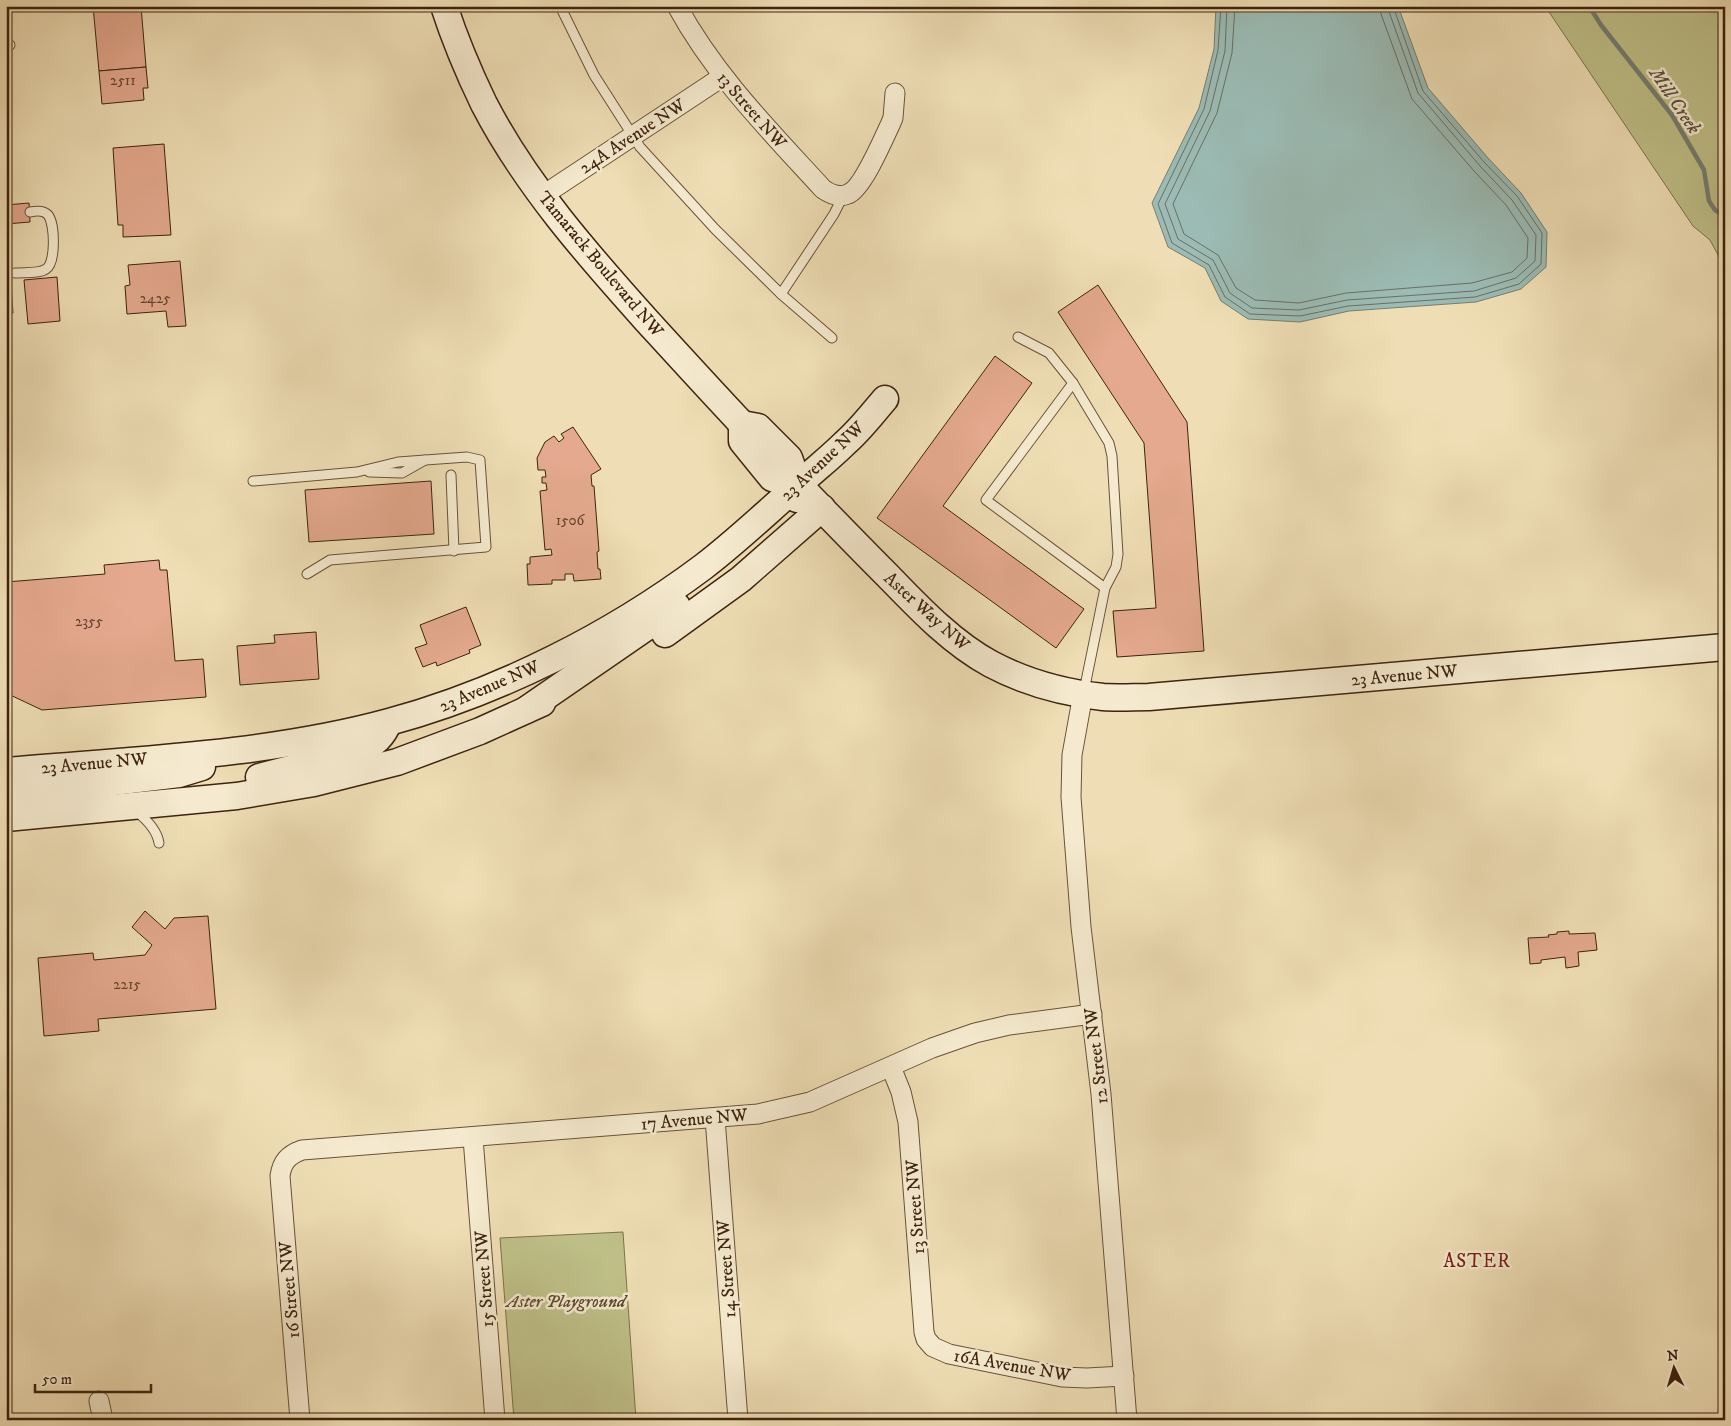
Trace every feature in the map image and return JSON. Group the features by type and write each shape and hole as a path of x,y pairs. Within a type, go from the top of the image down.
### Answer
{"main road":[{"name":"Tamarack Boulevard NW","path":"444,6 462,54 485,104 516,157 542,196 613,283 742,424 742,441 772,478 798,484"},
{"name":"23 Avenue NW","path":"6,771 254,748 302,741 388,723 436,708 499,683 570,650 608,629 666,594 705,566 847,442 885,399"},
{"name":"Aster Way NW","path":"798,484 904,593 965,648 992,665 1012,674 1049,686 1083,694"},
{"path":"526,710 670,611 744,556 781,522 793,508 797,499 798,484"},
{"name":"23 Avenue NW","path":"6,818 237,796 276,790 386,765 480,730 526,710 640,650 687,619 741,579 822,508"},
{"name":"23 Avenue NW","path":"1083,694 1105,697 1149,697 1725,648"},
{"path":"175,802 250,779 360,751 369,747 377,740 388,723"},
{"path":"6,795 179,774 254,748"},
{"path":"6,755 58,766"}],"street":[{"name":"13 Street NW","path":"678,6 701,47 722,77 823,189 829,193 843,195"},
{"name":"24A Avenue NW","path":"542,196 722,77"},
{"path":"843,195 849,194 859,184 890,125 893,118 895,93"},
{"name":"12 Street NW","path":"1083,694 1072,756 1070,797 1081,927 1101,1094 1127,1420"},
{"name":"17 Avenue NW","path":"284,1162 289,1156 302,1150 758,1114 794,1106 826,1095 932,1048 975,1032 1010,1025 1092,1014"},
{"name":"13 Street NW","path":"891,1067 901,1092 908,1122 924,1332 926,1339 932,1347"},
{"name":"14 Street NW","path":"715,1118 738,1420"},
{"name":"15 Street NW","path":"473,1138 495,1420"},
{"name":"16 Street NW","path":"284,1162 280,1176 300,1420"},
{"name":"16A Avenue NW","path":"932,1347 949,1354 1062,1377 1124,1376"},
{"path":"99,1401 103,1420"}],"lane":[{"path":"560,6 594,75 632,136 715,229 781,294 832,338"},
{"path":"781,294 834,214 843,195"},
{"path":"15,273 45,270 50,266 54,256 51,222 48,215 44,212 30,212"},
{"path":"1018,337 1049,354 1073,383 1109,443 1112,456 1118,554 1116,567 1105,588 1083,694"},
{"path":"1073,383 986,500 1105,588"},
{"path":"253,481 357,472 390,463 468,457 480,460 486,547 330,560 307,574"},
{"path":"451,476 454,551"},
{"path":"125,807 145,818 158,836 159,843"}],"green space":[{"path":"1545,6 1725,6 1725,268 1710,240 1693,226"},
{"name":"Aster Playground","path":"623,1232 636,1420 514,1420 500,1238"}],"water":[{"path":"1216,6 1398,6 1428,88 1521,193 1547,232 1546,267 1521,289 1476,302 1349,311 1300,322 1248,319 1221,301 1205,268 1168,247 1152,203 1199,108 1214,49"}],"building":[{"path":"93,6 141,6 146,67 99,71"},
{"path":"146,67 148,88 143,88 144,100 102,104 99,71"},
{"path":"164,144 171,235 123,237 123,225 118,225 113,148"},
{"path":"29,203 30,222 6,224 6,205"},
{"path":"6,244 8,244 13,313 6,313"},
{"path":"180,261 186,326 168,327 166,311 127,314 125,286 130,285 128,265"},
{"path":"57,277 60,321 28,324 24,280"},
{"path":"1098,285 1187,422 1204,651 1117,657 1113,611 1156,608 1144,443 1058,312"},
{"path":"995,356 1032,383 943,506 1084,609 1056,648 877,518"},
{"path":"573,427 601,469 591,475 592,486 594,486 599,551 597,552 598,569 600,569 601,579 574,581 573,574 565,574 565,580 552,580 552,584 528,585 527,564 530,564 530,557 552,555 551,549 545,550 540,491 547,490 546,483 542,483 542,477 546,477 545,470 538,470 537,458 545,442 554,436 559,442 564,438 561,434"},
{"path":"431,481 434,534 309,542 305,490"},
{"path":"159,560 160,570 167,570 175,661 203,659 206,697 42,710 6,693 6,582 105,574 104,565"},
{"path":"466,607 481,645 469,650 470,653 437,666 436,662 423,667 415,648 427,644 420,625"},
{"path":"316,632 319,679 240,685 237,646 275,643 274,635"},
{"path":"145,911 165,929 174,918 208,916 216,1009 98,1019 99,1031 44,1036 38,958 93,953 94,960 145,955 152,945 132,927"},
{"path":"1569,931 1569,934 1595,933 1597,950 1578,952 1579,966 1566,968 1565,957 1541,960 1541,963 1530,964 1528,938 1549,937 1548,935 1557,934 1557,932"}],"waterway":[{"name":"Mill Creek","path":"1589,6 1601,25 1672,115 1704,170 1709,201 1715,210 1725,216"}],"district":[{"name":"ASTER","path":"1477,1260"}]}
